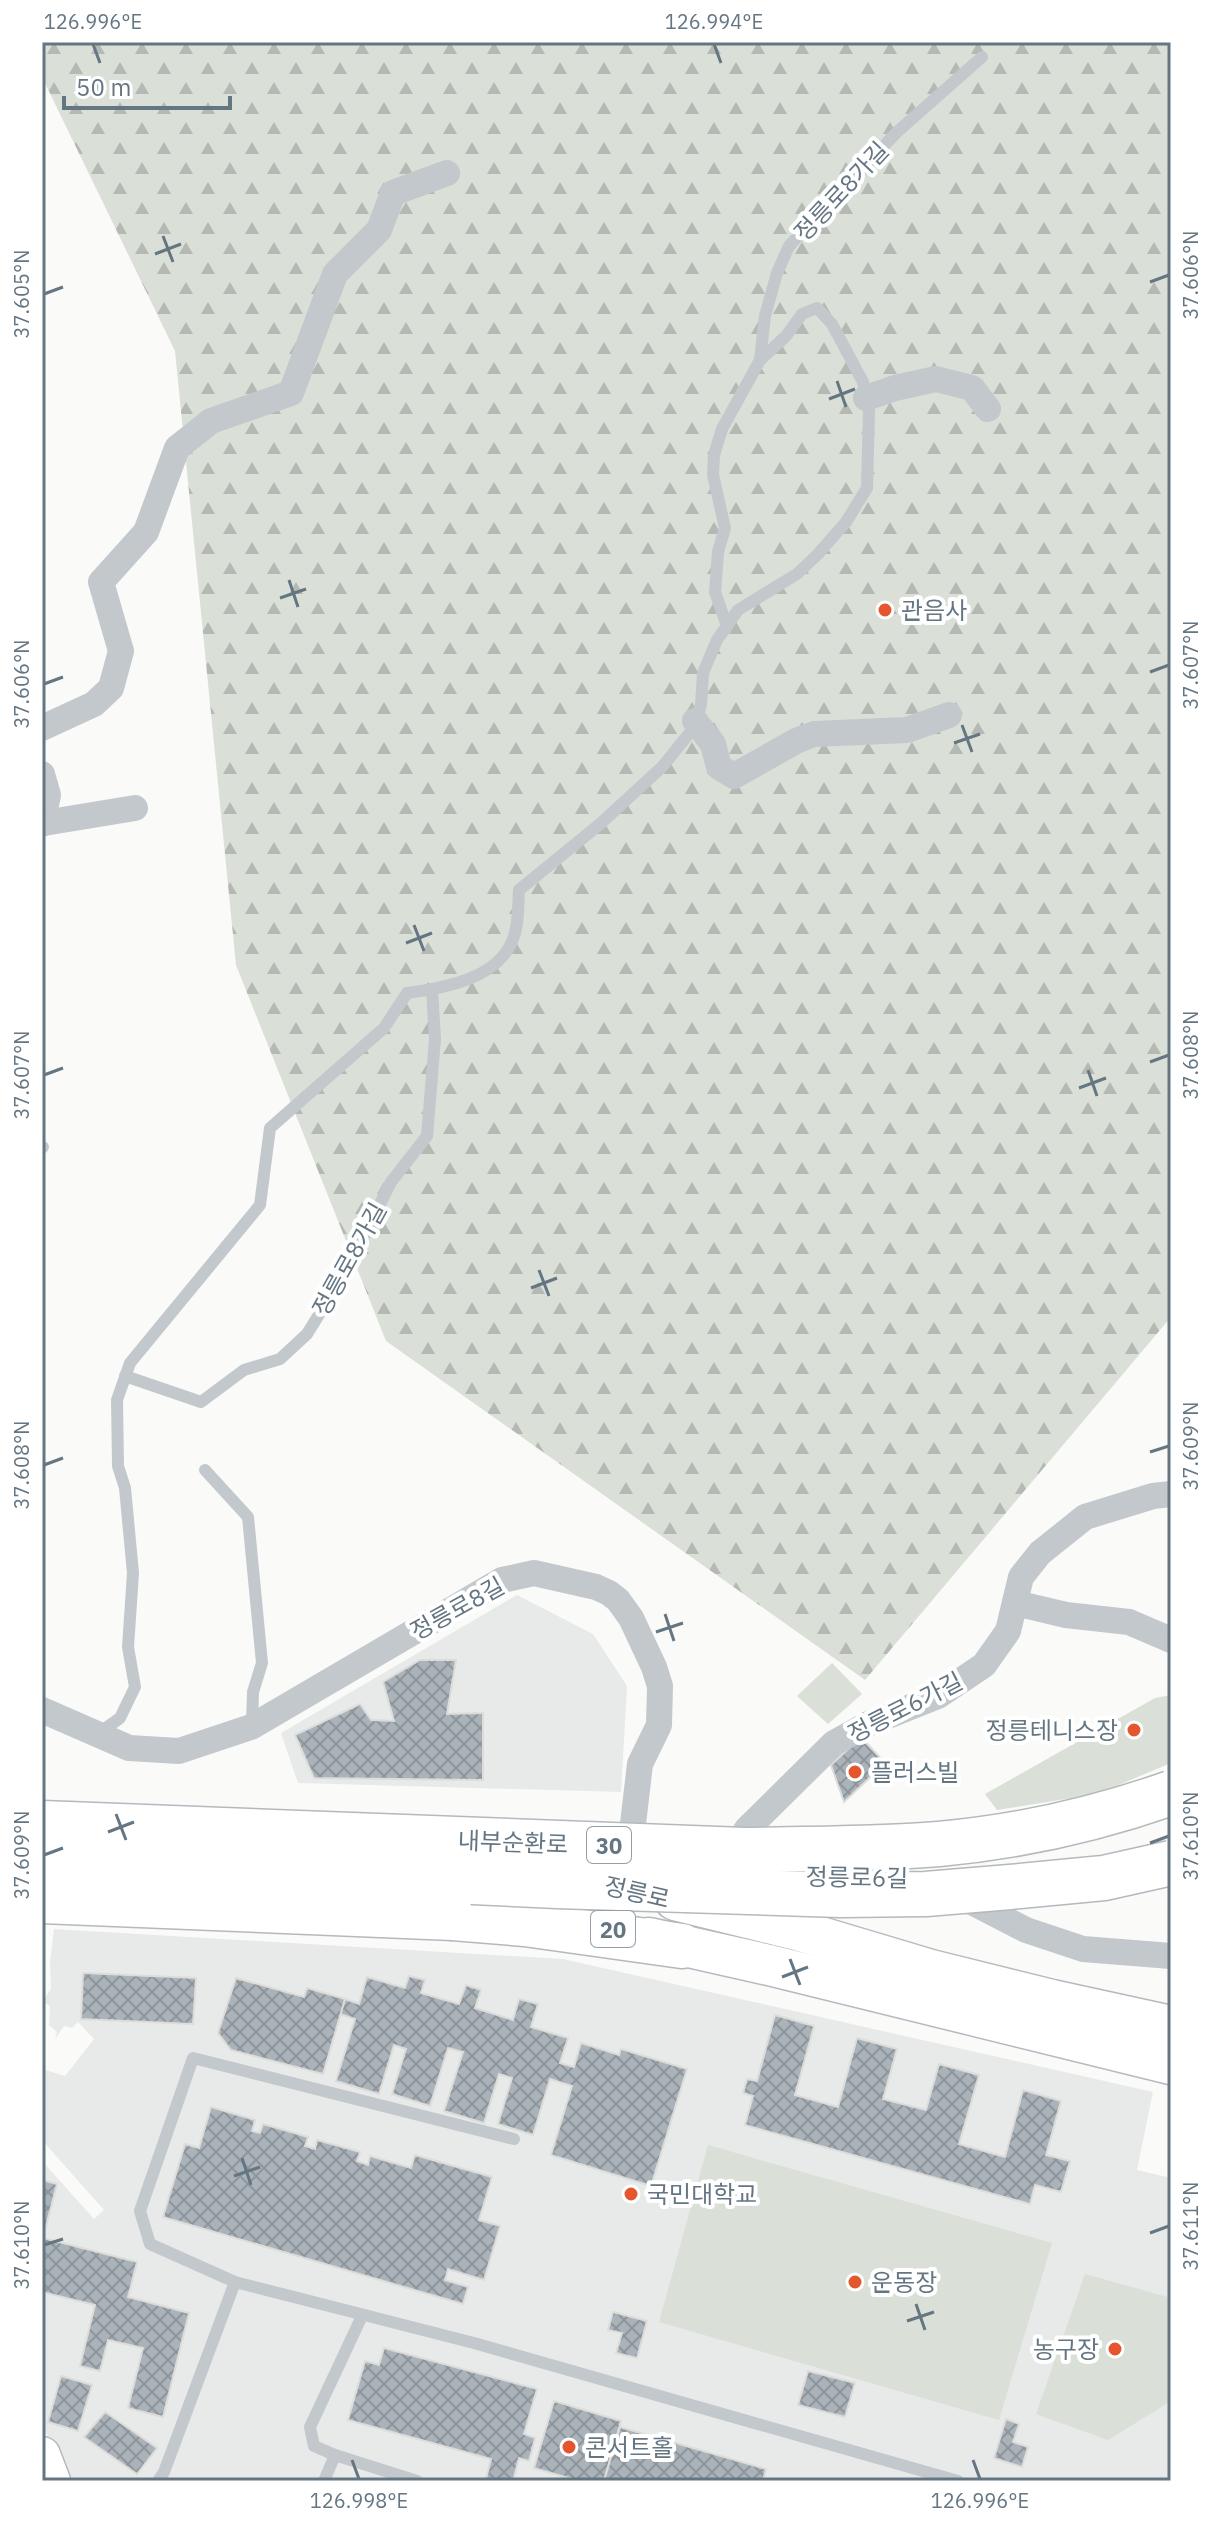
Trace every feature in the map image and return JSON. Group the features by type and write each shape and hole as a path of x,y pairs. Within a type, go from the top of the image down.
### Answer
{"highway":[{"name":"내부순환로","path":"42,1823 744,1850 850,1849 942,1844 1019,1832 1092,1817 1171,1793"},
{"path":"42,1831 310,1859"},
{"name":"내부순환로","path":"42,1864 541,1886 840,1895 926,1894 1025,1886 1104,1878 1171,1863"},
{"path":"62,1907 453,1918 525,1924 682,1946"}],"main road":[{"name":"정릉로","path":"42,1845 522,1871 625,1887 797,1930 946,1974 1171,2026"},
{"name":"정릉로","path":"42,1910 196,1901 345,1902 520,1910 565,1917 769,1965 1171,2064"},
{"name":"정릉로","path":"192,1919 345,1902"},
{"name":"정릉로","path":"62,1907 192,1919 682,1946"}],"street":[{"path":"42,728 94,704 111,688 121,651 101,582 146,532 177,448 211,421 291,393 335,274 379,230 393,193 447,173"},
{"path":"866,398 936,379 972,388 988,409"},
{"path":"695,721 713,744 719,767 734,776 814,734 907,730 949,715"},
{"path":"42,774 48,795 43,824 135,808"},
{"name":"정릉로6가길","path":"719,1876 747,1829 834,1743 868,1724 938,1696 984,1665 1008,1631 1021,1577 1040,1553 1085,1517 1153,1496 1171,1494"},
{"name":"정릉로8길","path":"42,1710 129,1748 179,1751 251,1727 502,1580 534,1573 596,1587 609,1593 624,1607 654,1667 660,1686 659,1725 640,1764 625,1887"},
{"path":"1015,1603 1066,1615 1129,1622 1171,1640"},
{"path":"42,1864 310,1859"},
{"name":"정릉로6길","path":"625,1887 719,1876 892,1874 935,1883 1026,1930 1083,1949 1171,1956"},
{"path":"42,2455 52,2481"}],"lane":[{"name":"정릉로8가길","path":"760,360 765,316 777,273 789,246 897,132 982,57"},
{"name":"정릉로8가길","path":"99,1733 120,1718 135,1687 128,1647 133,1573 125,1488 118,1466 116,1437 117,1400 130,1363 260,1205 270,1128 384,1028 407,993 444,988 494,966 513,940 519,890 600,824 662,767 692,730 701,705 703,673 717,640 727,626 738,610 797,574 846,522 867,488 869,410 863,382 832,324 817,308 802,314 786,336 760,360 722,429 714,455 713,475 725,528 718,552 715,592 727,626"},
{"name":"정릉로8가길","path":"125,1376 201,1402 244,1370 280,1359 307,1334 349,1266 391,1182 427,1136 435,1039 432,989"},
{"path":"205,1470 248,1517 262,1663 253,1692 251,1727"},
{"path":"514,2139 193,2058 140,2211 150,2244 235,2282 519,2355 958,2481"},
{"path":"158,2481 235,2282"},
{"path":"362,2316 310,2427 314,2446 417,2481"},
{"path":"324,2481 335,2455"}],"shaded area":[{"path":"517,1595 593,1634 627,1686 621,1792 298,1783 281,1733"},
{"name":"국민대학교","path":"54,1929 563,1959 1153,2092 1137,2170 1171,2178 1171,2481 67,2481 60,2455 42,2427 42,2161 94,2219 104,2210 42,2140 42,2069 65,2076 94,2039 78,2022 72,2028 64,2026 55,2039 57,2032 49,2025 50,2006 43,2001 51,1989"}],"green space":[{"path":"42,42 1171,42 1171,1317 865,1680 386,1341 236,965 175,351 42,77"},
{"path":"832,1663 862,1694 828,1724 797,1696"},
{"name":"정릉테니스장","path":"1171,1695 1171,1763 1097,1794 997,1810 985,1794 1155,1698"},
{"name":"운동장","path":"708,2145 1052,2243 999,2420 659,2322"},
{"name":"농구장","path":"1085,2274 1171,2298 1171,2401 1108,2440 1036,2414"}],"building":[{"path":"420,1660 456,1660 447,1714 483,1713 483,1780 314,1778 295,1735 360,1704 371,1720 394,1721 383,1682"},
{"name":"플러스빌","path":"861,1737 885,1763 844,1802 831,1765"},
{"path":"83,1973 196,1978 193,2024 81,2019"},
{"path":"409,1976 425,1980 421,1993 459,2004 466,1985 481,1990 475,2008 513,2020 519,1999 538,2004 531,2027 568,2038 560,2063 574,2067 581,2043 619,2055 621,2049 687,2069 651,2186 551,2155 572,2086 550,2079 533,2135 498,2124 512,2078 499,2074 484,2123 444,2111 463,2052 448,2048 430,2106 392,2094 406,2049 394,2045 379,2094 336,2081 355,2019 340,2014 345,1999 359,2004 367,1977 405,1988"},
{"path":"236,1978 304,1997 307,1988 345,1999 323,2074 231,2050 218,2033"},
{"path":"775,2015 814,2026 795,2095 838,2107 857,2038 897,2049 883,2099 926,2110 939,2064 979,2075 959,2144 1005,2157 1023,2090 1061,2101 1046,2155 1070,2161 1061,2192 1035,2185 1030,2204 745,2125 753,2096 743,2093 747,2079 757,2081"},
{"path":"211,2107 255,2120 252,2131 260,2133 263,2124 308,2137 305,2146 315,2149 317,2140 360,2152 357,2161 368,2165 370,2156 411,2168 415,2155 492,2177 479,2220 500,2226 484,2280 448,2269 445,2280 468,2287 463,2304 163,2217 185,2144 199,2148"},
{"path":"42,2180 57,2184 43,2238 137,2262 128,2297 189,2313 163,2417 128,2408 143,2348 108,2340 100,2371 80,2366 95,2305 42,2292"},
{"path":"613,2312 647,2321 637,2358 616,2353 622,2333 608,2330"},
{"path":"384,2348 537,2389 524,2434 535,2438 529,2461 519,2458 513,2481 486,2479 491,2459 348,2420 365,2361 379,2365"},
{"path":"808,2371 855,2383 845,2417 798,2405"},
{"path":"61,2376 92,2385 78,2431 48,2422"},
{"name":"콘서트홀","path":"554,2401 621,2421 604,2481 579,2481 534,2468"},
{"path":"105,2412 157,2448 137,2474 84,2437"},
{"path":"1006,2419 1019,2424 1013,2442 1028,2447 1022,2467 994,2458"},
{"path":"620,2427 766,2469 763,2481 604,2481"}],"place":[{"name":"관음사","path":"885,610"},
{"name":"정릉테니스장","path":"1134,1730"},
{"name":"플러스빌","path":"855,1772"},
{"name":"국민대학교","path":"631,2194"},
{"name":"운동장","path":"855,2282"},
{"name":"농구장","path":"1115,2349"},
{"name":"콘서트홀","path":"569,2447"}]}
